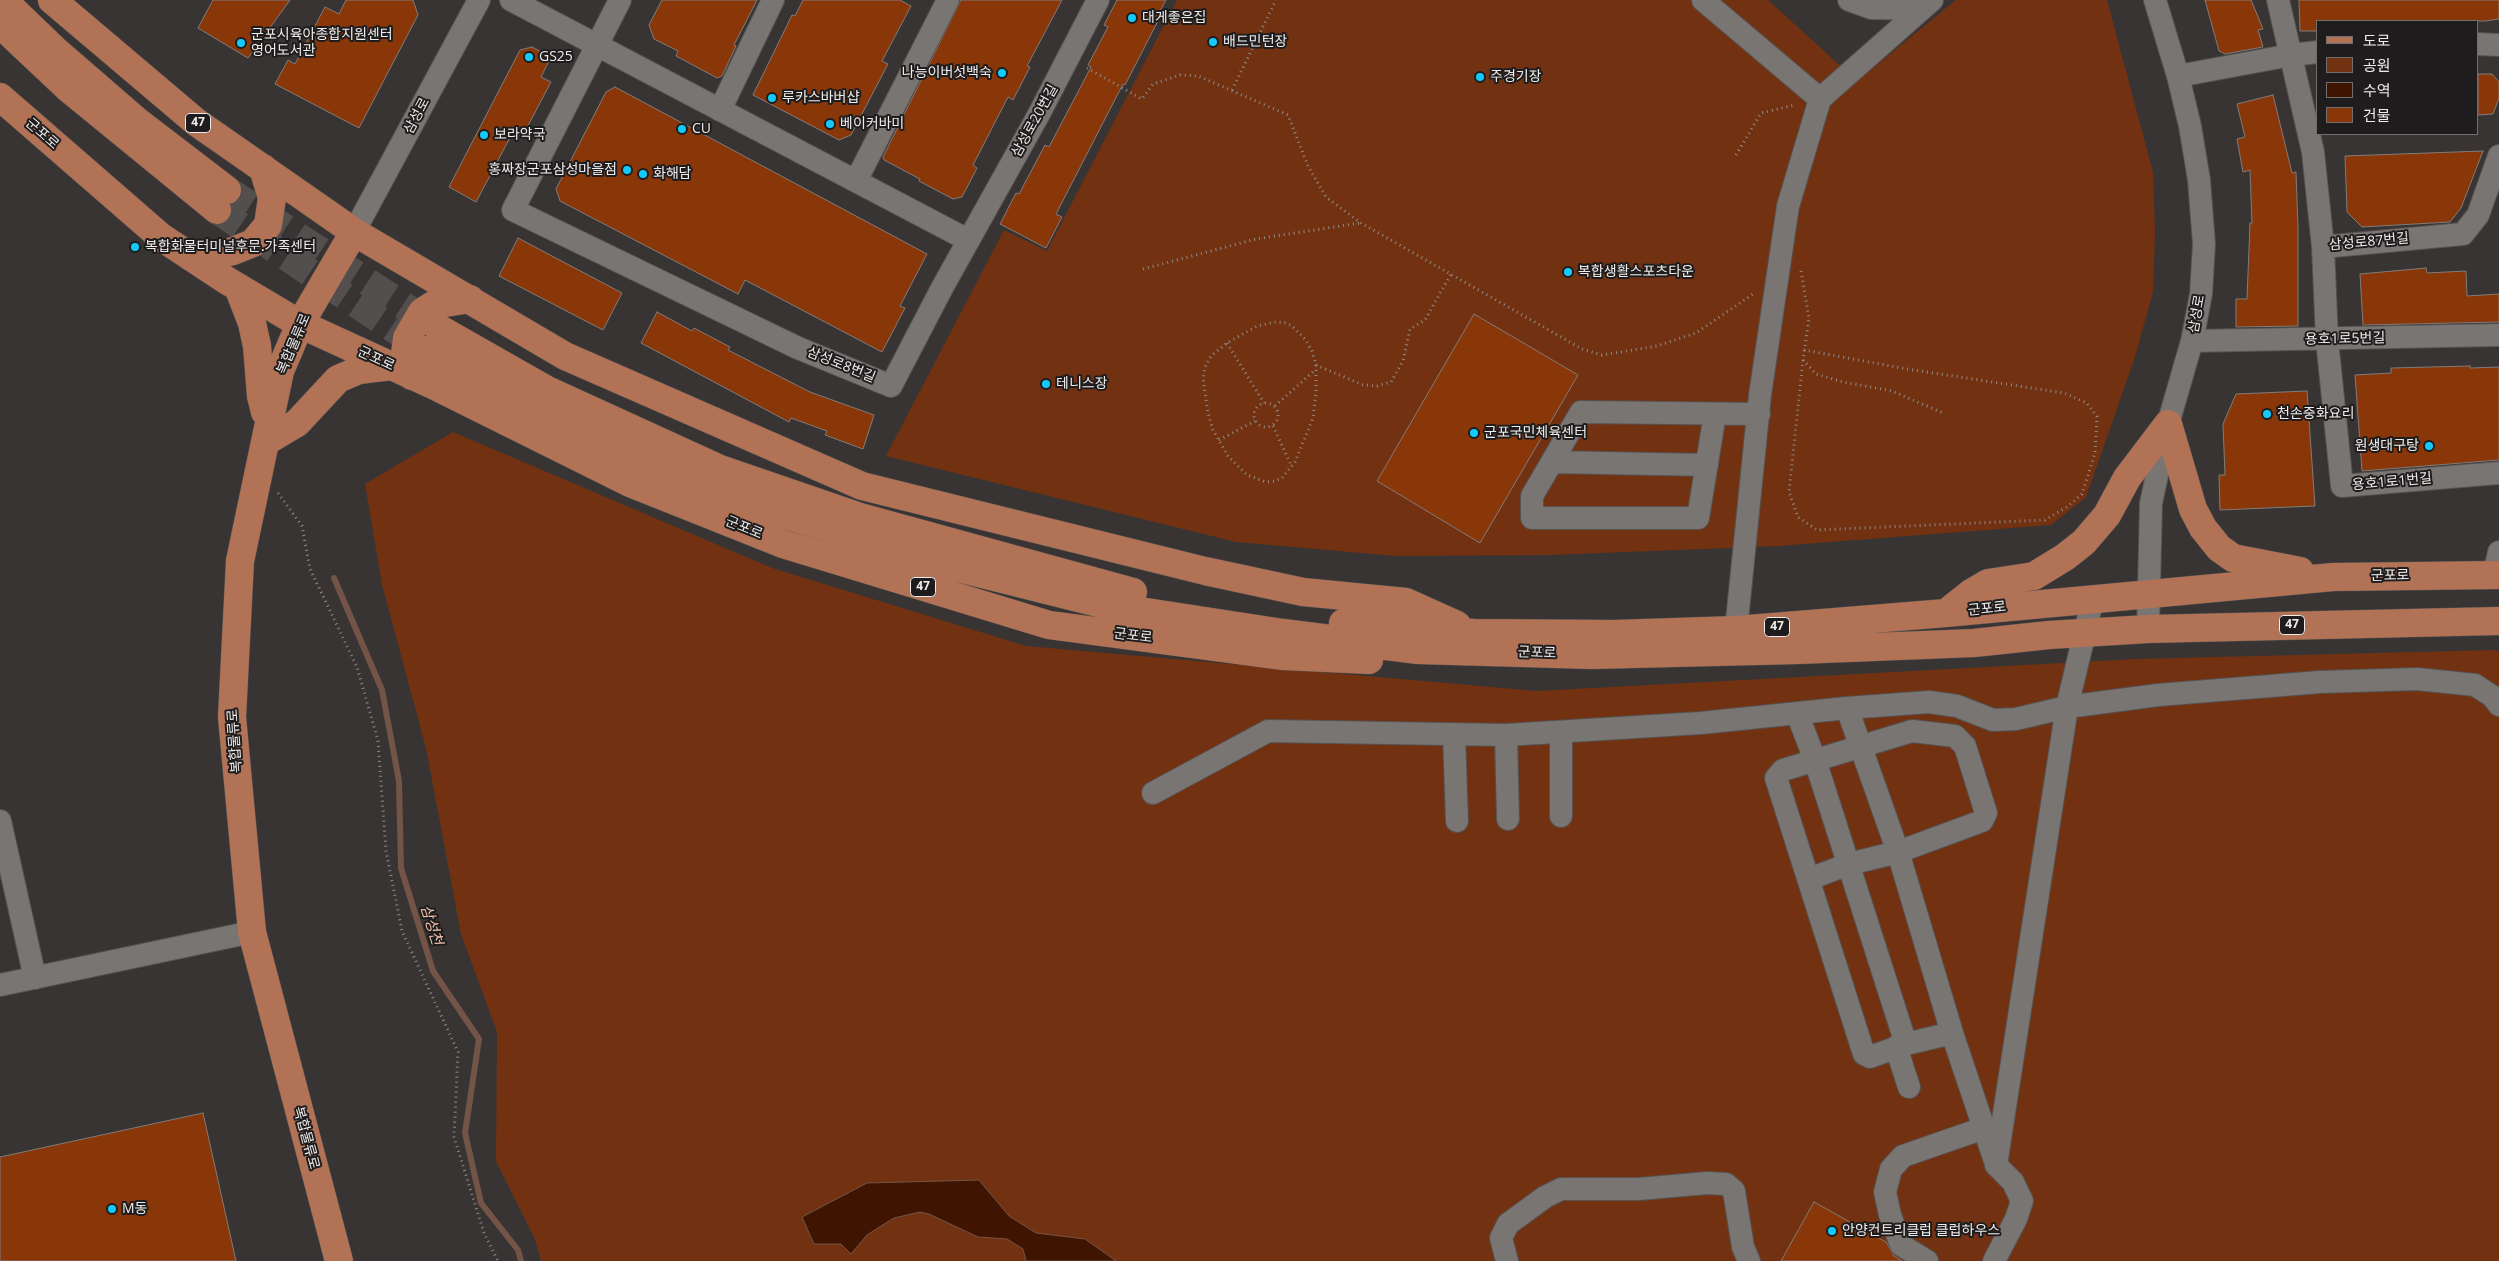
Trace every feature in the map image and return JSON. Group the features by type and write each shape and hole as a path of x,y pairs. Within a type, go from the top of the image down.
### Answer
{"main road":[{"name":"47","path":"0,24 69,89 222,200 137,121 55,50 3,0"},
{"name":"군포로","path":"52,0 196,122 354,232 565,356 862,486 1303,592 1406,602 1474,633"},
{"name":"군포로","path":"0,97 161,237 238,287 300,324 402,371 630,483 783,544 1049,625 1283,656 1542,667 1591,655"},
{"path":"191,257 216,256 233,252 253,243 268,225 272,198 263,168"},
{"name":"복합물류로","path":"339,1261 252,932 232,716 240,561 280,371 300,324 354,232"},
{"path":"238,287 252,323 257,346 264,445 297,423 338,379 359,370 402,371 407,338 422,312 433,305 470,300"},
{"name":"군포로","path":"2497,567 2333,577 1946,613 1736,630 1614,634 1474,633 1286,617 1133,592 860,517 720,469 432,339 636,460 711,492 954,568 1114,607 1283,633 1418,650 1591,655 1974,643 2049,635 2148,629 2499,621"},
{"path":"2168,424 2192,509 2203,528 2219,548 2233,558 2333,577"},
{"path":"1946,613 1971,593 1988,583 2034,576 2065,557 2084,542 2107,515 2127,478 2168,424"},
{"path":"1798,650 1807,641 1816,636 1910,627 1914,624 1912,615"}],"street":[{"name":"삼성로","path":"354,232 479,0"},
{"path":"511,0 968,240"},
{"path":"596,45 620,0"},
{"path":"720,110 773,0"},
{"path":"856,181 948,0"},
{"name":"삼성로20번길","path":"968,240 1069,58 1098,0"},
{"path":"1703,0 1820,99"},
{"path":"1849,0 1871,8 1927,5"},
{"name":"삼성로","path":"2148,629 2147,593 2151,503 2168,424 2192,341 2201,294 2204,244 2199,180 2190,126 2178,76 2154,0"},
{"name":"삼성로87번길","path":"2278,0 2313,152 2323,246 2463,234 2478,215 2499,156"},
{"path":"1736,630 1759,414 1788,206 1820,99 1927,5"},
{"path":"2479,44 2499,45"},
{"name":"삼성로8번길","path":"596,45 513,210 798,348 891,386 968,240"},
{"path":"2178,76 2291,55 2316,52"},
{"path":"2323,246 2327,340"},
{"name":"용호1로5번길","path":"2192,341 2327,340 2499,335"},
{"name":"용호1로1번길","path":"2327,340 2342,486 2499,473"},
{"path":"1715,414 1698,518 1532,518 1532,496 1581,412 1759,414"},
{"path":"1552,462 1707,465"},
{"path":"1996,1166 2067,708 2093,598"},
{"path":"1153,792 1268,731 1506,735 1701,723 1797,712 1941,703 1957,706 1993,720 2016,719 2067,708 2158,695 2320,682 2417,679 2475,685 2499,705"},
{"path":"1847,708 1898,852 1952,1032 1996,1166 2013,1182 2022,1201 2016,1219 1994,1261"},
{"path":"1797,712 1849,864 1901,1045 1909,1087"},
{"path":"1809,879 1849,864 1898,852 1982,821 1986,813 1965,746 1955,736 1912,731 1783,770 1776,778 1777,787 1809,879 1864,1054 1870,1057 1901,1045 1952,1032"},
{"path":"1561,732 1561,816"},
{"path":"1454,735 1457,821"},
{"path":"1506,735 1508,819"},
{"path":"0,822 34,978"},
{"path":"0,985 252,932"},
{"path":"1927,1261 1901,1245 1890,1215 1886,1192 1891,1169 1903,1156 1984,1128"},
{"path":"1507,1261 1501,1238 1508,1224 1545,1197 1562,1189 1639,1189 1708,1183 1726,1184 1734,1191 1738,1206 1743,1247 1749,1261"}],"path":[{"path":"1232,90 1276,0"},
{"path":"1069,58 1142,99 1153,84 1180,75 1198,76 1288,115 1308,166 1326,197 1361,223 1582,349 1602,354 1657,346 1696,334 1757,291"},
{"path":"1736,155 1761,113 1820,99"},
{"path":"1143,270 1256,240 1361,223"},
{"path":"1800,264 1809,318 1804,350 1789,492 1798,517 1817,530 2045,520 2067,508 2082,494 2095,453 2097,426 2097,417 2087,403 2064,393 1907,369 1804,350"},
{"path":"1316,367 1364,384 1378,386 1391,382 1403,362 1410,329 1425,320 1451,274"},
{"path":"1276,322 1286,323 1292,326 1304,339 1316,367 1312,418 1305,442 1292,467 1282,478 1275,481 1257,480 1238,469 1219,440 1208,413 1203,378 1205,366 1211,356 1227,343 1257,326 1276,322"},
{"path":"1227,343 1264,403 1275,406"},
{"path":"1803,360 1816,374 1843,382 1892,391 1943,413"},
{"path":"1275,406 1316,367"},
{"path":"1264,403 1254,411 1255,420 1263,427 1272,426 1278,418 1275,406"},
{"path":"1219,440 1255,420"},
{"path":"1272,426 1292,467"},
{"path":"264,445 302,526 310,569 357,668 378,741 386,851 402,931 458,1052 454,1137 484,1232 498,1261"}],"green space":[{"name":"복합생활스포츠타운","path":"1177,0 1768,0 1857,81 1956,0 2107,0 2153,172 2155,232 2153,292 2134,360 2086,497 2051,525 1778,546 1551,555 1396,556 1236,542 886,456 1004,230 1047,251"},
{"path":"453,432 772,568 1026,646 1537,691 2137,659 2496,650 2499,652 2499,1261 541,1261 535,1239 496,1161 497,1032 461,934 426,748 382,585 365,484"}],"water":[{"path":"979,1180 1009,1216 1036,1233 1085,1239 1116,1261 1026,1261 1023,1249 1007,1239 978,1237 929,1214 920,1212 894,1218 867,1235 851,1254 841,1244 814,1244 802,1217 867,1183"}],"building":[{"name":"군포시육아종합지원센터 영어도서관","path":"213,0 290,0 248,58 198,28"},
{"path":"346,0 413,0 418,15 359,128 275,84 288,60 295,64 325,7 339,14"},
{"path":"662,0 757,0 734,45 736,46 722,76 717,78 676,56 678,51 654,39 649,25"},
{"path":"803,0 900,0 911,6 882,61 888,64 851,135 839,140 753,95 792,15 795,16"},
{"path":"961,0 1062,0 1027,66 1030,67 1013,100 1008,97 973,165 977,168 962,197 953,199 884,160 883,157"},
{"path":"1117,0 1166,0 1159,13 1161,15 1141,54 1125,85 1123,84 1056,214 1062,217 1046,248 1000,224 1016,193 1019,194 1045,145 1049,147 1091,67 1088,65 1108,27 1104,25"},
{"path":"2205,0 2251,0 2263,29 2258,30 2263,47 2225,54 2219,51"},
{"path":"2299,0 2499,0 2499,19 2485,21 2316,20 2316,31 2300,31"},
{"path":"532,47 551,57 541,77 551,82 522,137 513,132 476,202 449,187 520,50"},
{"path":"2479,74 2492,74 2499,82 2499,98 2493,114 2479,115"},
{"path":"615,87 927,254 900,306 905,308 882,352 745,280 738,294 560,201 556,189 606,92"},
{"path":"2273,95 2292,173 2296,172 2298,326 2236,327 2236,299 2247,299 2250,223 2252,223 2250,170 2243,172 2237,139 2245,137 2237,104"},
{"path":"2483,151 2461,208 2450,222 2362,227 2347,212 2345,156"},
{"path":"518,238 622,293 603,330 499,276"},
{"path":"2426,268 2427,273 2466,271 2467,296 2499,294 2499,322 2363,325 2360,274"},
{"path":"657,312 692,331 694,328 730,347 728,350 810,392 874,415 863,449 825,435 827,431 791,418 789,422 641,343"},
{"name":"군포국민체육센터","path":"1474,314 1578,375 1480,543 1377,481"},
{"path":"2470,366 2470,368 2499,367 2499,460 2362,471 2355,375 2391,373 2391,368"},
{"path":"2307,391 2315,506 2220,510 2219,475 2225,475 2223,424 2236,394"},
{"name":"M동","path":"203,1113 236,1261 0,1261 0,1157"},
{"name":"안양컨트리클럽 클럽하우스","path":"1814,1202 1886,1242 1894,1256 1902,1261 1781,1261"}],"waterway":[{"name":"삼성천","path":"334,578 382,690 399,781 401,868 433,971 479,1039 465,1133 481,1203 518,1250 521,1261"}],"tunnel":[{"path":"227,190 438,328"},
{"path":"217,210 425,350"}],"place":[{"name":"대게좋은집","path":"1132,18"},
{"name":"배드민턴장","path":"1213,42"},
{"name":"군포시육아종합지원센터 영어도서관","path":"241,43"},
{"name":"GS25","path":"529,57"},
{"name":"나능이버섯백숙","path":"1002,73"},
{"name":"주경기장","path":"1480,77"},
{"name":"루카스바버샵","path":"772,98"},
{"name":"베이커바미","path":"830,124"},
{"name":"CU","path":"682,129"},
{"name":"보라약국","path":"484,135"},
{"name":"홍짜장군포삼성마을점","path":"627,170"},
{"name":"화해담","path":"643,174"},
{"name":"복합화물터미널후문.가족센터","path":"135,247"},
{"name":"복합생활스포츠타운","path":"1568,272"},
{"name":"테니스장","path":"1046,384"},
{"name":"천손중화요리","path":"2267,414"},
{"name":"군포국민체육센터","path":"1474,433"},
{"name":"원생대구탕","path":"2429,446"},
{"name":"M동","path":"112,1209"},
{"name":"안양컨트리클럽 클럽하우스","path":"1832,1231"}]}
